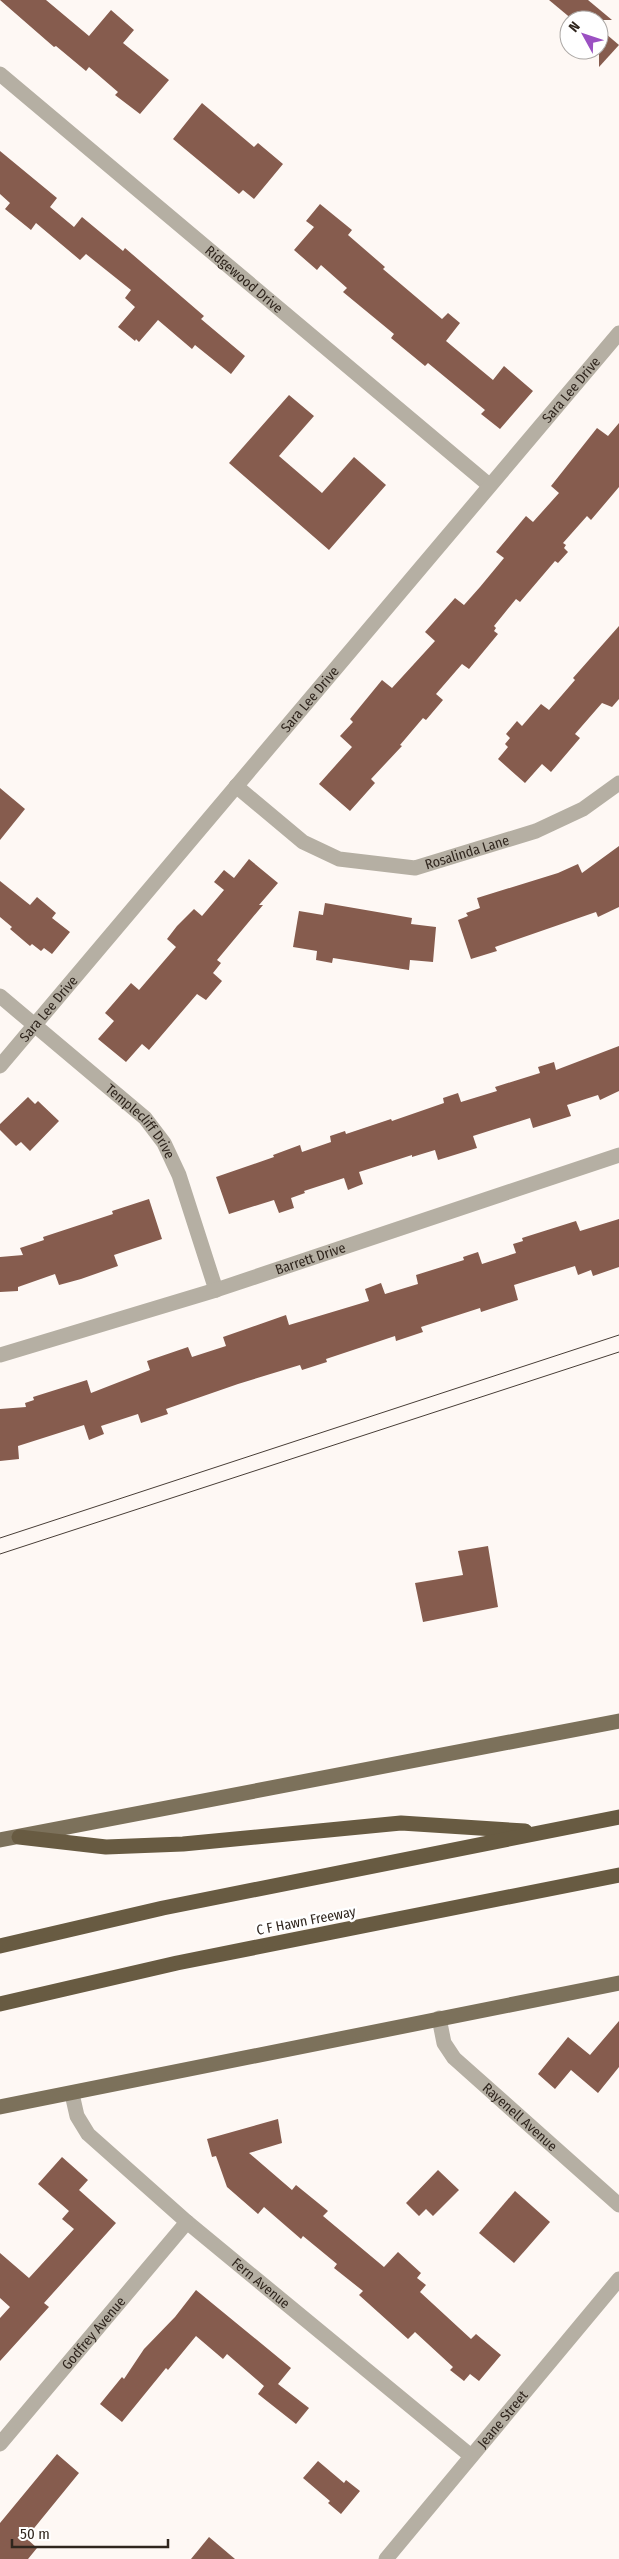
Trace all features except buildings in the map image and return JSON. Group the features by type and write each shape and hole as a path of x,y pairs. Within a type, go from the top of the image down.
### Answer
{"highway":[{"path":"0,1946 162,1908 619,1817"},
{"path":"19,1837 106,1847 183,1844 401,1823 546,1832"},
{"name":"C F Hawn Freeway","path":"0,2004 177,1963 619,1876"}],"main road":[{"path":"0,1840 619,1721"},
{"path":"0,2107 619,1983"}],"street":[{"name":"Ridgewood Drive","path":"0,74 489,485"},
{"name":"Sara Lee Drive","path":"0,1066 619,333"},
{"name":"Rosalinda Lane","path":"236,786 303,842 312,847 339,859 415,868 536,831 583,809 619,784"},
{"name":"Templecliff Drive","path":"0,996 145,1118 164,1143 179,1175 216,1290"},
{"name":"Barrett Drive","path":"0,1355 216,1290 619,1155"},
{"name":"Rayenell Avenue","path":"439,2018 444,2043 454,2058 619,2205"},
{"name":"Fern Avenue","path":"72,2094 77,2116 88,2134 187,2222 472,2456"},
{"name":"Godfrey Avenue","path":"0,2444 187,2222"},
{"name":"Jeane Street","path":"386,2559 619,2279"}],"tram line":[{"path":"0,1538 619,1335"},
{"path":"0,1554 619,1352"}]}
